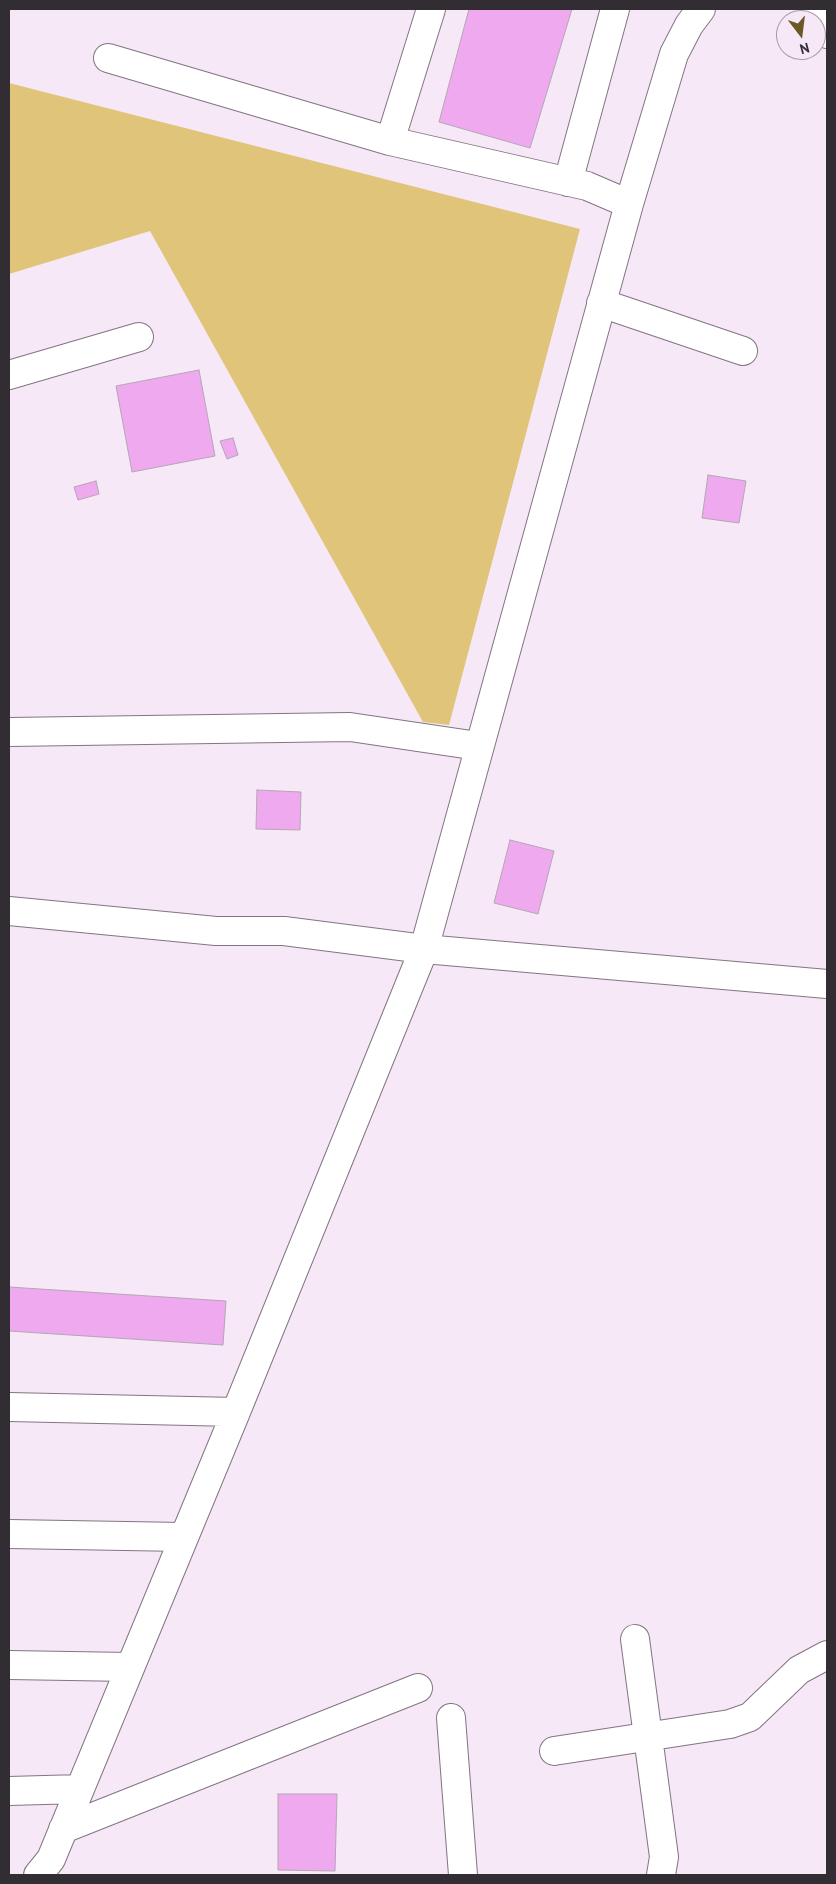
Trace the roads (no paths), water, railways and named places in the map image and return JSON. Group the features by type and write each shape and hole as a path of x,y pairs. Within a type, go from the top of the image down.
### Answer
{"street":[{"path":"390,141 432,9"},
{"path":"568,182 615,9"},
{"path":"38,1875 51,1859 236,1412 424,949 478,746 629,204 674,54 689,25 701,9"},
{"path":"816,9 827,34"},
{"path":"108,58 390,141 587,186 629,204"},
{"path":"601,303 743,352"},
{"path":"9,375 139,337"},
{"path":"9,732 350,727 478,746"},
{"path":"9,911 216,931 284,931 424,949 827,984"},
{"path":"9,1407 236,1412"},
{"path":"9,1534 184,1537"},
{"path":"636,1639 664,1857 661,1875"},
{"path":"554,1751 730,1724 750,1717 799,1670 827,1655"},
{"path":"9,1665 130,1667"},
{"path":"63,1829 418,1688"},
{"path":"451,1718 463,1875"},
{"path":"9,1790 80,1789"}]}
